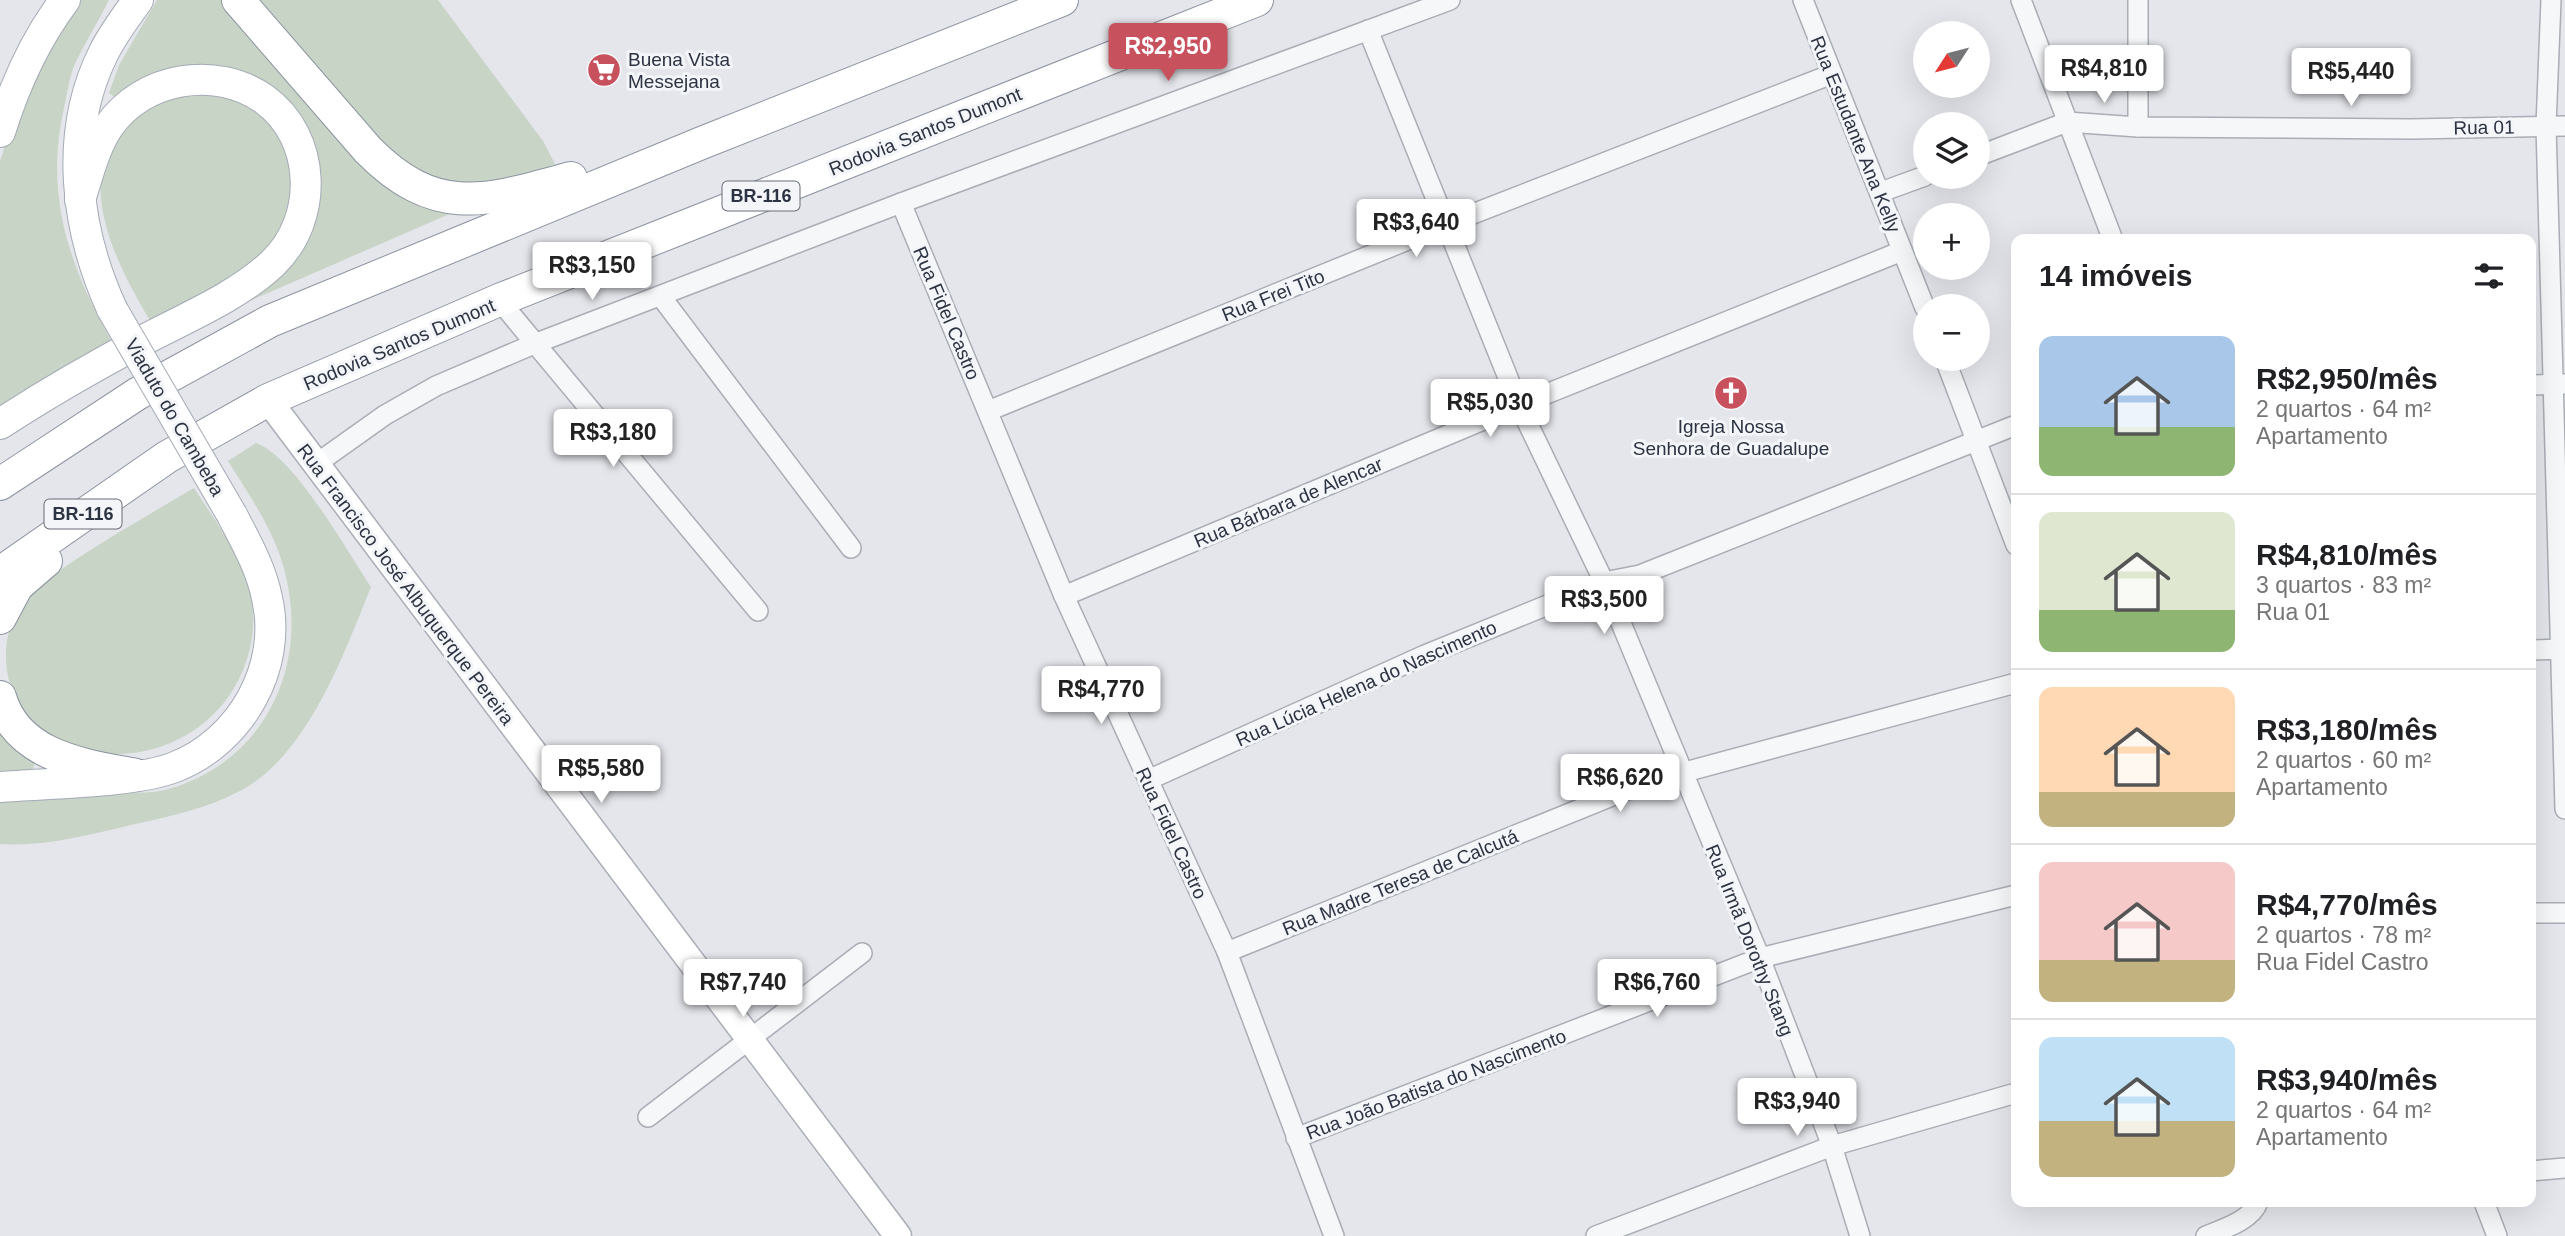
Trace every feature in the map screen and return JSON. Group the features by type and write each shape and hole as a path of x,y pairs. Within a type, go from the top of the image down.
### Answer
{"highway":[{"path":"238,0 297,72 383,165 424,191 454,200 483,199 704,142"},
{"path":"0,484 136,394 270,321 704,142 1062,0"},
{"name":"Rodovia Santos Dumont","path":"0,573 167,457 268,400 499,300 1256,0"},
{"path":"0,461 76,433"},
{"path":"0,618 17,586 167,457"},
{"path":"0,697 20,732 44,752 78,764 136,775"}],"main road":[{"path":"0,132 16,81 46,26 65,0"},
{"name":"Viaduto do Cambeba","path":"0,787 136,775 174,767 204,751 229,730 246,709 261,678 271,643 268,600 257,564 232,515 112,309 90,257 80,200 79,160 88,91 103,53 138,0"},
{"path":"0,424 72,378 238,289 274,262 295,233 306,205 306,168 292,133 265,100 237,85 201,78 155,88 135,101 110,125 80,200"},
{"name":"Rua Francisco José Albuquerque Pereira","path":"268,400 898,1236"}],"street":[{"path":"316,464 385,415 436,386 534,344 662,298 901,203 1450,0"},
{"name":"Rua Estudante Ana Kelly","path":"1803,0 1919,294"},
{"path":"2021,0 2111,234"},
{"path":"2138,0 2138,127"},
{"path":"2551,0 2556,126 2565,809"},
{"name":"Rua Irmã Dorothy Stang","path":"1368,30 1519,405 1604,582 1760,958 1832,1146 1860,1236"},
{"name":"Rua Frei Tito","path":"988,411 1447,224 1832,74"},
{"path":"1990,151 2067,122"},
{"name":"Rua 01","path":"2067,122 2138,127 2411,129 2556,126"},
{"path":"1881,192 1913,180"},
{"name":"Rua Fidel Castro","path":"901,203 1064,596 1227,952 1334,1236"},
{"name":"Rua Bárbara de Alencar","path":"1064,596 1519,405 1902,251"},
{"path":"662,298 851,548"},
{"path":"499,300 758,611"},
{"path":"1950,371 2011,531"},
{"path":"2536,384 2560,384"},
{"name":"Rua Lúcia Helena do Nascimento","path":"1148,780 1425,655 1604,582 1640,575 2011,427"},
{"path":"2536,650 2563,649"},
{"name":"Rua Madre Teresa de Calcutá","path":"1227,952 1644,783 2011,684"},
{"name":"Rua João Batista do Nascimento","path":"1297,1138 1760,958 2011,896"},
{"path":"2536,913 2565,913"},
{"path":"648,1117 862,953"},
{"path":"1596,1236 1832,1146 2011,1094"},
{"path":"2536,1170 2565,1168"},
{"path":"2486,1207 2497,1236"},
{"path":"2206,1236 2252,1209"}],"green space":[{"path":"81,0 109,0 74,66 69,81 59,141 59,203 74,261 85,289 115,347 0,415 0,161 25,87 56,32"},
{"path":"157,0 222,0 360,165 395,193 454,212 231,309 315,205 266,90 119,100 109,93 119,65"},
{"path":"250,0 438,0 543,141 555,164 508,182 481,187 414,178"},
{"path":"197,90 248,106 268,122 283,145 293,179 291,209 279,235 260,257 208,294 152,324 112,245 104,217 101,189 104,161 115,136 136,112 157,101"},
{"path":"256,443 271,451 303,485 371,587 336,670 305,727 287,752 266,773 242,790 216,802 82,836 33,844 0,844 0,797 165,790 200,777 229,758 253,734 272,706 284,675 291,641 291,605 284,569 274,540 228,461"},
{"path":"194,488 242,566 251,595 253,621 250,648 242,673 229,696 210,718 188,734 163,746 137,752 110,754 83,750 57,741 32,727 24,717 12,691 6,662 8,634 20,606 32,589 45,580"},
{"path":"0,725 35,762 31,775 0,775"}],"place":[{"name":"Buena Vista Messejana","path":"604,70"},
{"name":"Igreja Nossa Senhora de Guadalupe","path":"1731,393"}]}
